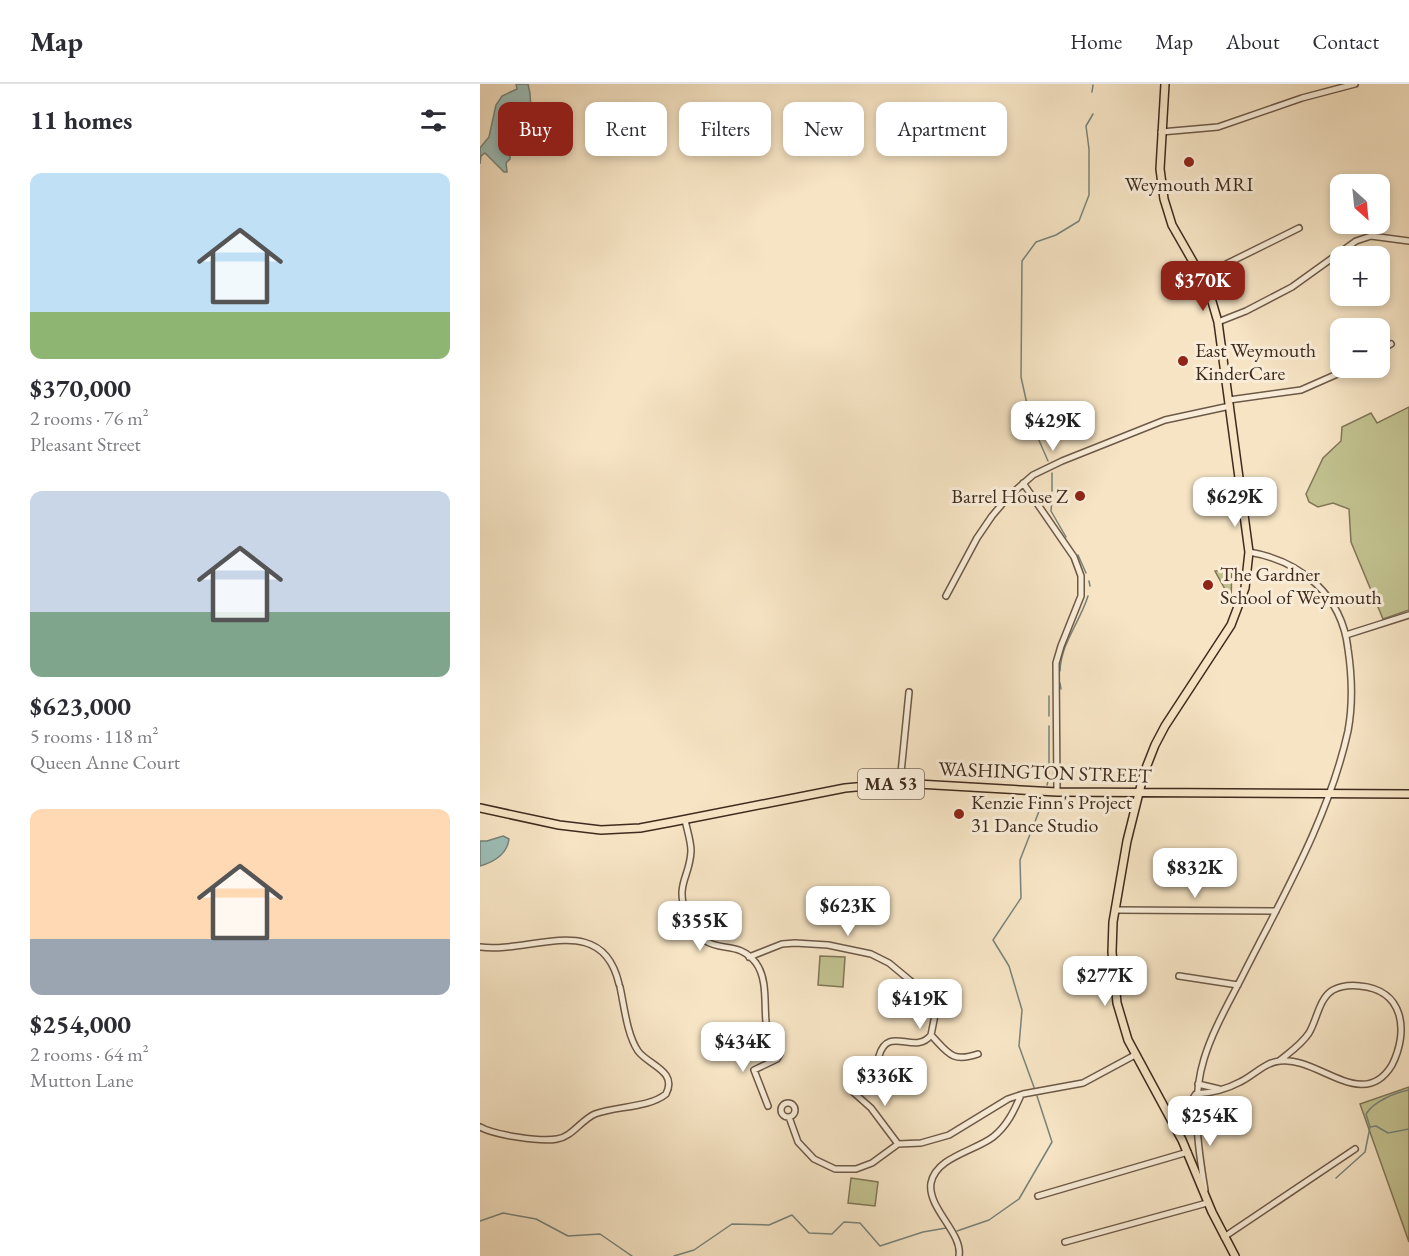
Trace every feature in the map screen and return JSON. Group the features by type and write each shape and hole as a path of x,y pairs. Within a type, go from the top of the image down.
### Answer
{"main road":[{"path":"1165,84 1161,132 1161,178 1167,212 1179,240 1202,276 1211,296 1218,322 1249,552 1245,588 1235,616 1159,737 1138,793 1115,910 1113,979 1121,1017 1135,1055 1188,1152 1207,1203 1235,1256"},
{"name":"WASHINGTON STREET","path":"480,808 559,825 616,830 685,820 825,791 900,783 1058,792 1409,794"}],"street":[{"path":"1161,132 1218,127 1302,98 1355,84"},
{"path":"1202,276 1299,228"},
{"path":"1218,322 1246,311 1292,287 1356,241 1371,236 1409,241"},
{"path":"946,596 987,523 1023,483 1049,466 1165,420 1229,403 1301,390 1330,377"},
{"path":"1023,483 1074,557 1081,576 1081,596 1060,646 1056,663 1058,792"},
{"path":"1065,1242 1207,1203 1199,1154 1196,1094 1210,1041 1310,841 1340,760 1350,718 1351,670 1344,625 1334,604 1313,581 1270,557 1249,552"},
{"path":"1346,635 1409,615"},
{"path":"900,783 909,692"},
{"path":"685,820 691,852 681,890 688,918 697,935 706,943 738,950 749,957 760,972 768,1032 780,1054 777,1059 754,1070 768,1106"},
{"path":"1115,910 1275,911"},
{"path":"480,947 490,948 569,939 591,944 604,953 614,967 620,985 633,1042 641,1055 666,1074 669,1082 666,1094 654,1100 594,1114 581,1122 568,1135 557,1139 495,1134 480,1127"},
{"path":"749,957 782,945 795,943 828,945 871,954 889,963 930,997 936,1010 931,1035 924,1042 918,1044 890,1041 882,1048 879,1056"},
{"path":"1179,976 1238,985"},
{"path":"1196,1094 1209,1093 1240,1082 1279,1061 1304,1040 1325,998 1335,989 1354,985 1375,989 1389,996 1401,1013 1400,1043 1392,1064 1385,1073 1368,1083 1348,1083 1316,1068 1289,1061 1279,1061"},
{"path":"931,1035 952,1056 961,1059 978,1054"},
{"path":"789,1117 796,1137 805,1151 820,1163 835,1169 861,1168 898,1144 921,1143 949,1135 1008,1099 1083,1083 1135,1055"},
{"path":"1198,1084 1221,1089"},
{"path":"854,1092 871,1108 898,1144"},
{"path":"1171,1119 1188,1108 1196,1094"},
{"path":"959,1256 958,1246 934,1199 931,1189 933,1178 946,1163 999,1132 1011,1117 1021,1095"},
{"path":"1176,1128 1188,1120 1197,1107"},
{"path":"1224,1237 1355,1149"},
{"path":"1038,1196 1188,1152"}],"green space":[{"path":"1409,407 1409,610 1383,619 1351,542 1349,509 1333,503 1318,507 1309,502 1306,494 1323,458 1341,441 1342,427 1371,413 1377,423"},
{"path":"1232,569 1231,600 1215,571"},
{"path":"820,956 845,957 843,987 818,985"},
{"path":"1409,1087 1409,1242 1360,1104"},
{"path":"851,1178 878,1182 875,1206 848,1203"}],"water":[{"path":"516,84 528,84 530,102 498,102 502,96 517,89"},
{"path":"498,102 498,156 510,156 506,163 507,172 504,172 485,153 481,156 480,164 480,148 489,137"},
{"path":"503,836 509,839 503,854 480,866 480,841"}],"waterway":[{"path":"1092,92 1093,85"},
{"path":"1048,461 1031,422 1021,377 1022,261 1036,242 1056,235 1079,221 1089,195 1089,149 1086,126 1093,114"},
{"path":"1052,473 1052,491"},
{"path":"1052,499 1051,511 1066,537"},
{"path":"1078,555 1086,573"},
{"path":"1089,581 1090,586"},
{"path":"1060,671 1067,642 1088,596"},
{"path":"1060,683 1061,689"},
{"path":"1049,696 1049,716"},
{"path":"1047,785 1049,726"},
{"path":"1035,1090 1019,1046 1022,1010 1009,966 993,940 1021,898 1020,860 1043,801"},
{"path":"1336,1178 1365,1152 1370,1127 1366,1114 1369,1110 1385,1098 1409,1090"},
{"path":"957,1231 989,1220 1019,1199 1052,1142 1037,1096"},
{"path":"1370,1127 1376,1126 1388,1133 1409,1129"},
{"path":"480,1221 503,1213 536,1219 568,1236 600,1234 632,1256"},
{"path":"674,1256 694,1250 732,1224 769,1225 792,1215 809,1233 832,1234 844,1222 860,1223 880,1246 923,1232 946,1228"}],"place":[{"name":"Weymouth MRI","path":"1189,162"},
{"name":"East Weymouth KinderCare","path":"1183,361"},
{"name":"Barrel House Z","path":"1080,496"},
{"name":"The Gardner School of Weymouth","path":"1208,585"},
{"name":"Kenzie Finn's Project 31 Dance Studio","path":"959,814"}]}
